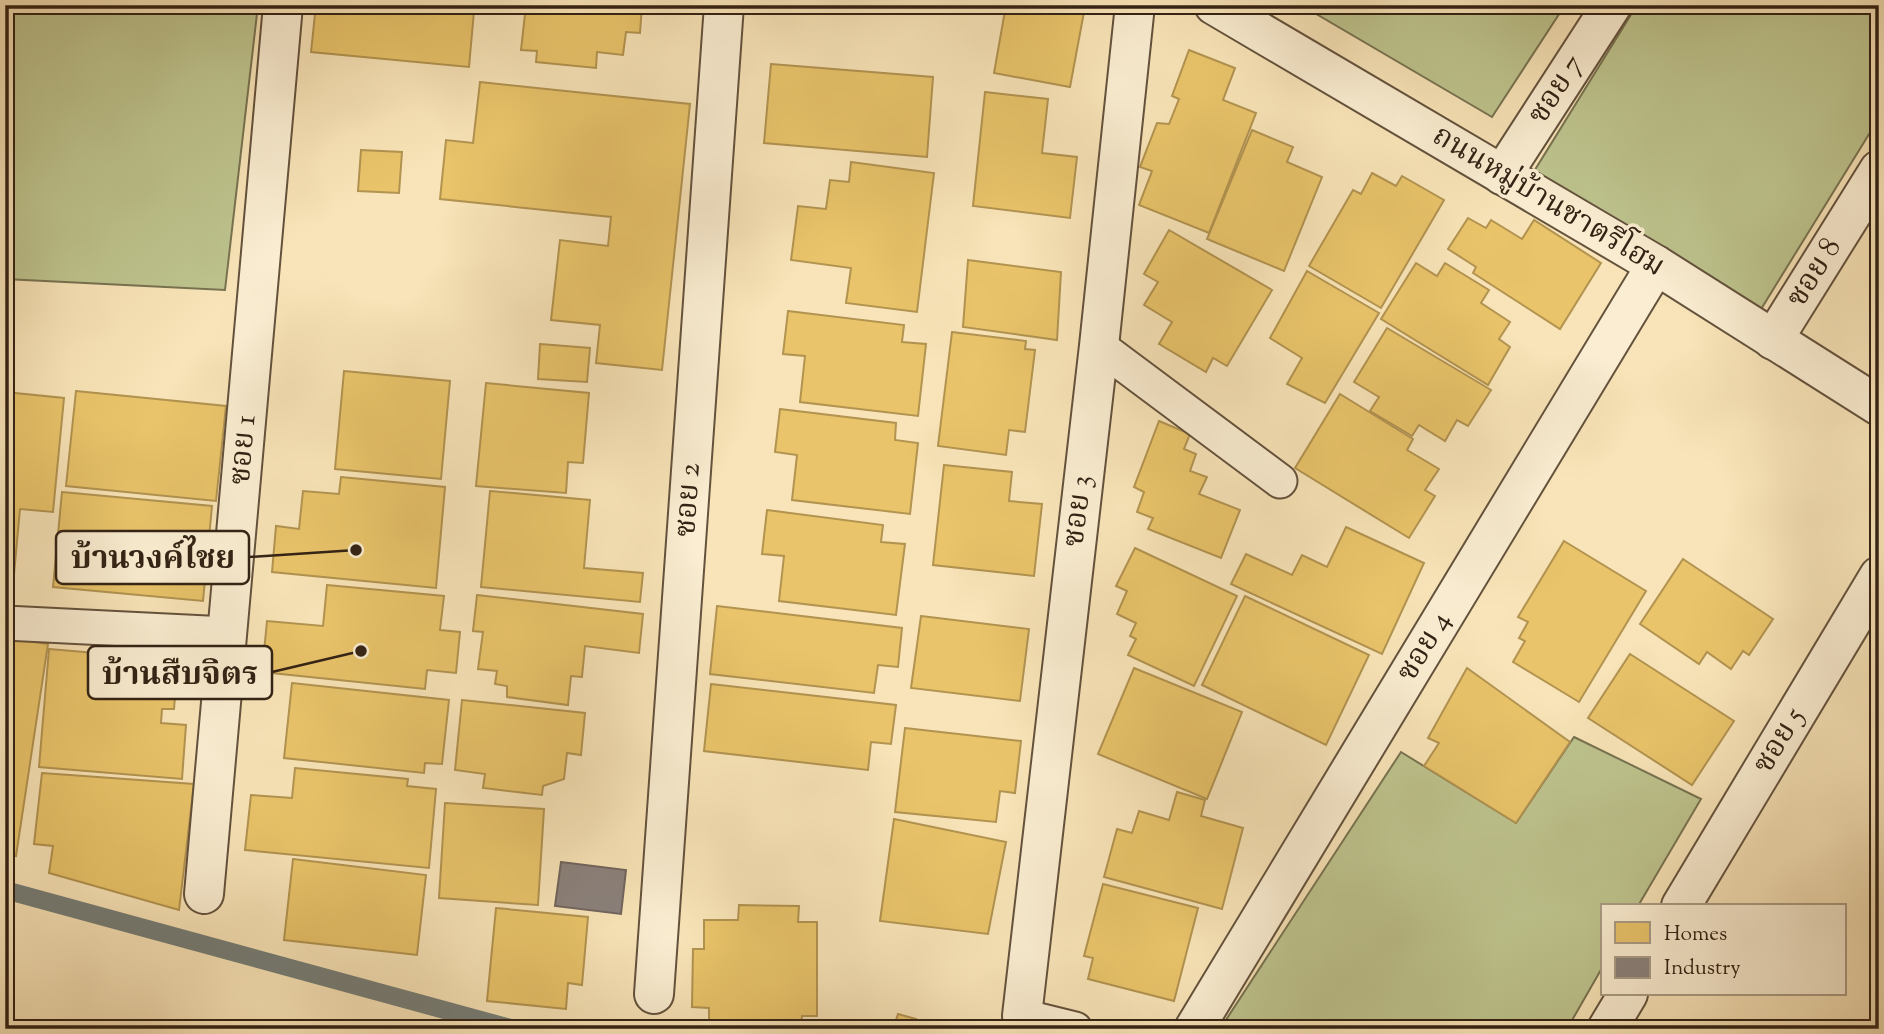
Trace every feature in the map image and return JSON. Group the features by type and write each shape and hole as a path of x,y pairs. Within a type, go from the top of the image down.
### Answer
{"street":[{"name":"ซอย 1","path":"204,894 283,5"},
{"name":"ซอย 2","path":"654,994 724,5"},
{"name":"ซอย 3","path":"1021,1016 1099,346 1135,5"},
{"name":"ถนนหมู่บ้านชาตรีโฮม","path":"1214,5 1656,265 1879,406"},
{"name":"ซอย 7","path":"1502,175 1612,5"},
{"name":"ซอย 8","path":"1773,340 1879,170"},
{"name":"ซอย 4","path":"1194,1029 1656,265"},
{"name":"ซอย 5","path":"1682,904 1879,576"},
{"path":"1607,1029 1627,996"}],"lane":[{"path":"1099,346 1280,481"},
{"path":"5,623 227,634"},
{"path":"1021,1016 1075,1029"}],"green space":[{"path":"5,5 258,5 225,290 5,279"},
{"path":"1301,5 1565,5 1492,117"},
{"path":"1637,5 1879,5 1879,118 1758,314 1533,173"},
{"path":"1574,737 1701,799 1639,904 1601,904 1601,970 1567,1029 1220,1029 1401,752 1516,823"}],"building: Homes":[{"path":"316,5 488,5 487,13 474,11 469,67 311,52"},
{"path":"526,5 642,5 640,33 626,32 623,55 597,52 596,68 536,62 537,51 521,50"},
{"path":"1006,5 1070,5 1069,9 1084,12 1070,87 994,73"},
{"path":"1189,50 1235,68 1223,100 1256,113 1209,233 1139,205 1152,171 1140,167 1157,123 1169,124 1179,99 1172,96"},
{"path":"771,64 933,77 927,157 764,143"},
{"path":"480,82 690,104 662,370 596,363 600,325 551,320 560,240 608,246 611,217 440,199 446,140 473,143"},
{"path":"985,92 1048,99 1042,153 1077,157 1070,218 973,206"},
{"path":"1252,130 1293,147 1287,162 1322,177 1284,271 1207,239"},
{"path":"361,150 402,152 399,193 358,191"},
{"path":"851,162 934,173 917,312 846,303 851,268 791,260 798,206 826,209 830,180 849,182"},
{"path":"1372,173 1396,186 1402,176 1444,200 1381,308 1309,266 1353,190 1361,194"},
{"path":"1468,218 1486,228 1491,220 1522,239 1534,220 1601,263 1560,329 1473,273 1476,267 1448,249"},
{"path":"1169,230 1272,290 1227,366 1213,358 1206,372 1159,344 1172,322 1144,305 1158,282 1144,274"},
{"path":"968,260 1061,272 1057,340 963,327"},
{"path":"1416,263 1437,276 1445,263 1489,290 1481,303 1510,322 1499,339 1510,347 1488,385 1381,319"},
{"path":"1307,271 1379,313 1325,403 1287,384 1302,358 1270,338"},
{"path":"788,311 904,325 902,342 926,344 918,416 800,402 805,356 783,354"},
{"path":"1387,328 1491,390 1468,426 1457,420 1445,441 1419,425 1412,436 1370,411 1379,397 1354,382"},
{"path":"952,332 1026,341 1025,349 1035,350 1025,432 1009,430 1006,455 938,446"},
{"path":"540,344 590,348 587,382 538,379"},
{"path":"344,371 450,381 441,479 335,469"},
{"path":"486,383 589,393 583,463 568,462 566,493 476,486"},
{"path":"76,391 226,406 216,501 66,486"},
{"path":"5,392 64,398 53,512 20,509 13,585 5,584"},
{"path":"1340,394 1413,439 1407,450 1439,469 1425,490 1435,496 1409,538 1295,468"},
{"path":"780,409 896,423 895,440 918,443 910,514 792,500 797,455 775,452"},
{"path":"1159,421 1190,434 1184,449 1196,454 1190,471 1207,477 1199,494 1240,510 1221,558 1148,529 1153,518 1137,512 1144,492 1134,487"},
{"path":"944,465 1012,472 1009,501 1042,504 1034,576 933,565"},
{"path":"341,477 445,487 436,588 272,572 276,526 299,529 303,491 339,494"},
{"path":"490,491 590,500 584,568 643,573 640,602 481,587"},
{"path":"62,492 212,506 203,601 53,587"},
{"path":"767,510 883,525 881,542 905,544 896,615 779,601 784,556 762,554"},
{"path":"1346,527 1424,563 1382,654 1231,584 1246,554 1292,575 1302,555 1327,567"},
{"path":"1564,541 1646,591 1579,702 1513,662 1525,641 1519,638 1528,622 1518,617"},
{"path":"1135,548 1237,596 1194,686 1128,655 1136,639 1130,636 1136,623 1117,614 1127,591 1116,586"},
{"path":"1683,559 1773,619 1749,655 1743,651 1731,669 1707,652 1699,664 1640,624"},
{"path":"327,585 444,596 440,630 460,632 456,673 427,670 425,689 262,672 267,621 323,626"},
{"path":"477,595 643,614 639,653 585,646 582,677 571,676 568,705 507,697 507,686 495,684 497,671 478,669 483,632 473,631"},
{"path":"1245,596 1369,655 1326,745 1202,685"},
{"path":"717,606 902,628 898,667 878,665 874,693 710,674"},
{"path":"921,616 1029,629 1020,701 911,688"},
{"path":"7,638 48,644 16,856 5,854"},
{"path":"49,649 178,660 174,709 162,709 161,723 186,725 182,779 39,767"},
{"path":"1630,654 1734,721 1692,785 1588,718"},
{"path":"1134,668 1242,712 1207,799 1098,754"},
{"path":"1467,668 1570,742 1516,823 1424,766 1439,743 1428,738"},
{"path":"292,683 449,700 442,764 425,763 424,773 284,758"},
{"path":"711,684 896,705 891,744 871,742 868,770 704,751"},
{"path":"462,700 585,713 581,755 567,753 564,779 543,786 542,795 483,788 485,774 455,770"},
{"path":"905,728 1021,741 1015,793 1000,791 996,822 895,812"},
{"path":"295,768 408,779 407,786 436,789 429,868 245,850 251,795 292,798"},
{"path":"42,773 194,784 179,910 49,873 53,846 34,844"},
{"path":"1177,792 1205,800 1201,816 1243,828 1222,909 1104,877 1117,829 1132,833 1139,811 1169,820"},
{"path":"445,803 544,809 538,905 439,898"},
{"path":"894,819 1006,842 988,934 880,921"},
{"path":"293,859 426,875 417,955 284,940"},
{"path":"1103,884 1198,908 1174,1001 1088,979 1093,958 1084,956"},
{"path":"739,905 799,906 798,922 817,922 817,1016 802,1016 801,1028 709,1027 709,1008 692,1007 693,949 704,949 704,920 738,920"},
{"path":"496,908 588,917 582,985 568,983 566,1009 487,1001"},
{"path":"898,1014 916,1019 913,1029 893,1029"}],"building: Industry":[{"path":"561,862 626,870 621,914 555,906"}],"waterway":[{"path":"5,890 514,1029"}],"place":[{"name":"บ้านวงค์ไชย","path":"356,550"},
{"name":"บ้านสืบจิตร","path":"361,651"}]}
